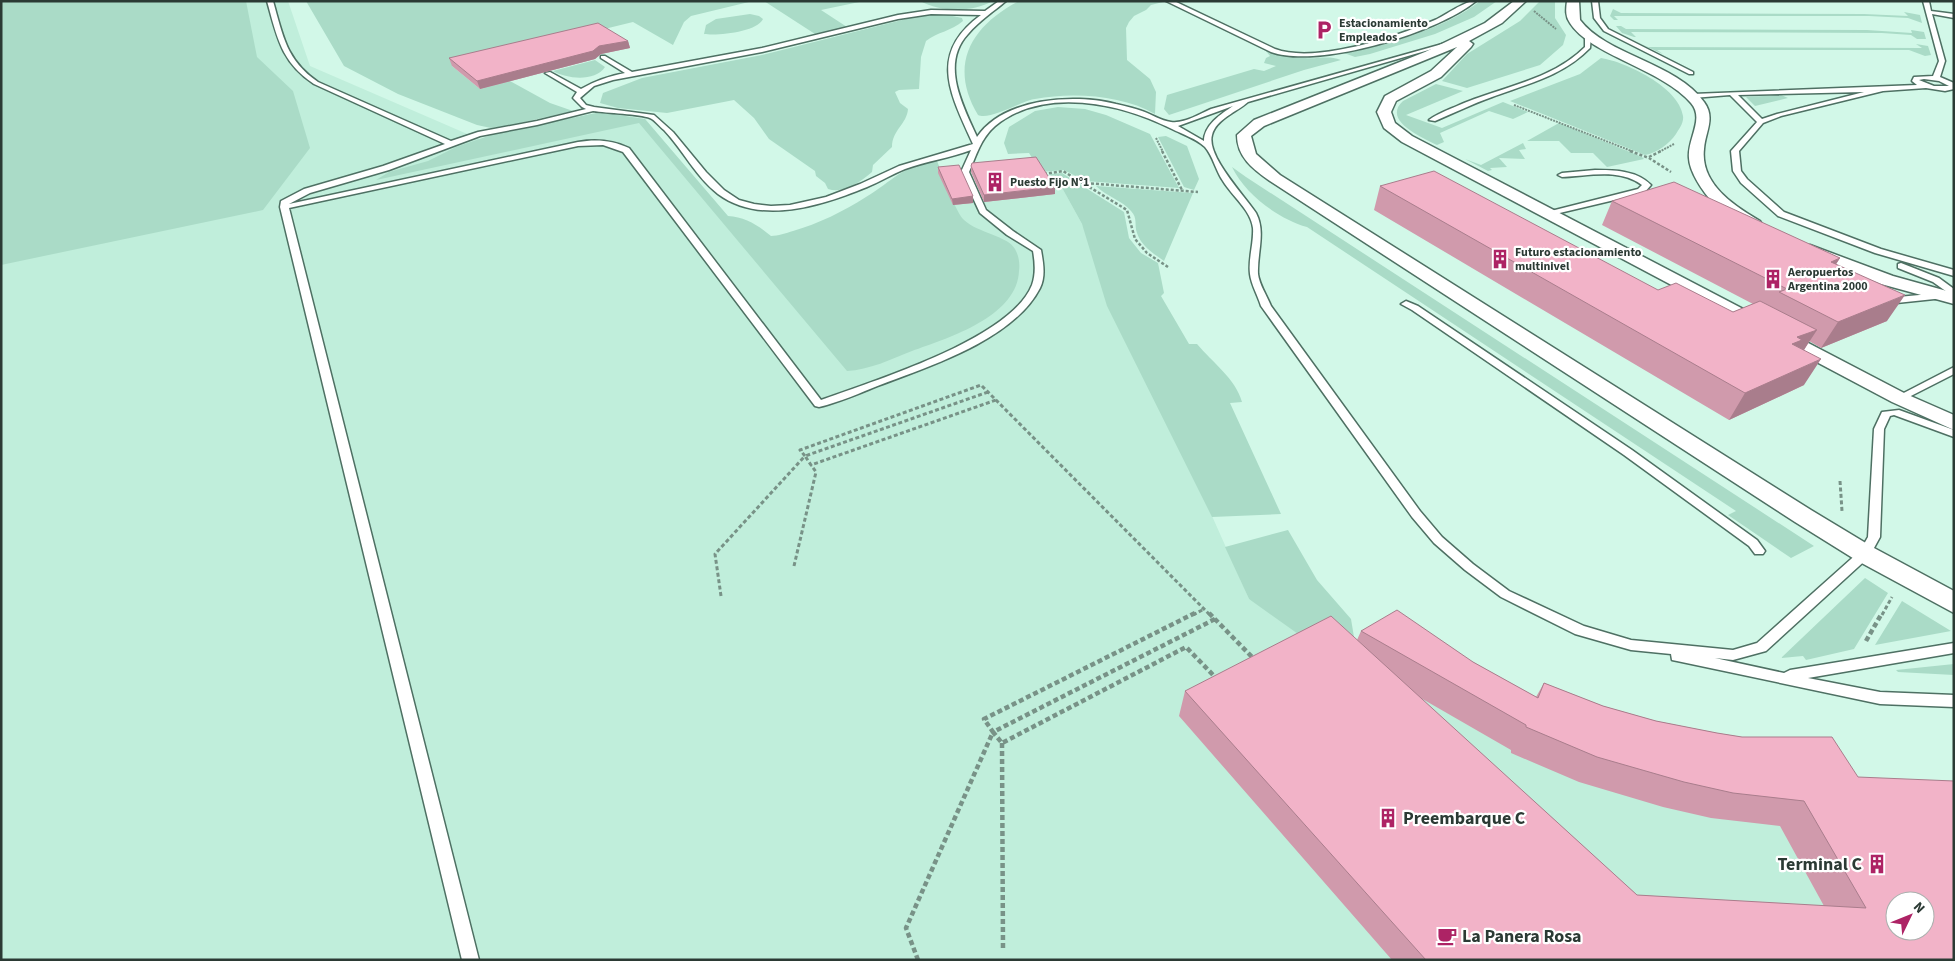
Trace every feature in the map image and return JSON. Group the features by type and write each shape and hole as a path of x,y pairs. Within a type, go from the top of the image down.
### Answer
{"street":[{"path":"1573,1 1571,11 1573,20 1585,32 1664,75 1693,96 1704,115 1703,129 1696,148 1699,172 1723,203 1765,229"},
{"path":"1518,4 1487,28 1436,74 1390,99 1386,105 1384,119 1388,125 1407,138 1899,398 1954,423"},
{"path":"1487,28 1414,63 1259,122 1244,135 1246,152 1275,178 1865,554 1954,603"},
{"path":"1799,245 1887,280 1949,296"}],"lane":[{"path":"270,1 285,52 296,70 316,83 451,144"},
{"path":"1169,1 1278,52 1302,56 1362,46 1434,22 1473,1"},
{"path":"1595,1 1594,12 1606,30 1691,73"},
{"path":"1926,1 1942,61 1936,78"},
{"path":"977,145 953,90 950,69 954,48 966,30 1003,2"},
{"path":"1929,12 1954,16"},
{"path":"977,145 958,154 906,166 839,194 781,209 764,210 749,207 721,192 652,116 593,109 579,103 576,98 581,92 611,78 762,50 916,14 986,13"},
{"path":"1433,120 1488,96 1559,70 1579,57 1588,47 1590,42 1585,32"},
{"path":"1165,124 1181,124 1213,110 1464,39"},
{"path":"603,57 631,74"},
{"path":"548,73 581,92"},
{"path":"1693,96 1732,93 1880,90 1928,86 1952,90 1954,86 1936,78 1924,76 1915,79 1928,86"},
{"path":"1880,90 1787,113 1761,122 1735,151 1734,156 1738,171 1753,191 1781,214 1828,239 1928,276 1949,296"},
{"path":"1732,93 1761,122"},
{"path":"284,207 578,144 599,142 618,146 626,150 819,404 971,343 1000,326 1023,307 1036,288 1040,272 1037,250 1010,233 983,211 965,172 981,136 998,121 1021,109 1044,102 1074,101 1118,106 1165,124 1208,146"},
{"path":"1245,102 1226,114 1213,126 1208,135 1208,146 1226,180 1242,198 1252,214 1257,228 1254,274 1266,306 1378,464 1438,540 1469,567 1505,594 1580,630 1631,646 1880,698 1954,701"},
{"path":"471,960 284,207 289,199 306,191 386,168 478,134 545,121 593,109"},
{"path":"1550,214 1641,191 1647,186 1629,175 1620,173 1562,175"},
{"path":"1723,203 1726,217"},
{"path":"1781,214 1878,251 1954,273"},
{"path":"1876,298 1891,302 1949,296"},
{"path":"1406,304 1415,308 1639,460 1709,509 1753,543 1759,551"},
{"path":"1899,398 1954,370"},
{"path":"1631,646 1733,654 1761,647 1865,554 1874,537 1879,429 1886,414 1895,412 1954,434"},
{"path":"1756,673 1803,675 1954,648"}],"path":[{"path":"1518,4 1537,12 1553,29 1585,32"},
{"path":"1507,102 1649,158 1671,172"},
{"path":"1154,133 1182,190"},
{"path":"1649,158 1674,144"},
{"path":"1043,174 1063,171 1127,210 1131,220 1132,234 1138,243 1146,252 1168,267"},
{"path":"1085,183 1198,192"},
{"path":"794,566 816,472 800,450 981,385 1259,664"},
{"path":"721,596 714,554 805,456 988,392"},
{"path":"811,465 996,400"},
{"path":"1865,647 1895,592"},
{"path":"1003,948 1002,743 984,719 1204,609"},
{"path":"918,960 906,928 993,732 1215,619"},
{"path":"1002,743 1186,647 1222,684"}],"shaded area":[{"path":"1,1 288,1 310,66 502,149 645,119 853,364 917,189 1045,178 1061,186 1082,224 1249,599 1460,688 1954,807 1954,960 1,960"},
{"path":"1,1 246,1 257,57 293,91 310,148 263,210 1,265"},
{"path":"306,1 753,1 691,16 684,22 673,45 633,22 452,66 480,89 510,81 550,103 573,111 491,128 477,125 398,94 344,66"},
{"path":"764,1 864,1 821,10 847,27 815,34"},
{"path":"920,1 993,1 975,8 956,10 928,5"},
{"path":"1019,1 1163,2 1151,5 1134,16 1126,28 1127,60 1150,79 1156,92 1155,114 1113,99 1065,96 1035,99 990,115 978,115 969,97 965,80 965,64 969,49 977,35 988,22"},
{"path":"1480,1 1497,1 1474,17 1435,34 1370,54 1355,57 1344,53 1415,34 1466,11"},
{"path":"1540,1 1555,1 1555,18 1566,35 1563,45 1540,65 1467,88 1442,81 1467,54 1520,21"},
{"path":"1613,9 1621,13 1864,14 1908,16 1904,12 1920,15 1922,23 1908,18 1869,16 1614,16 1618,20 1614,20 1610,16"},
{"path":"750,14 763,19 753,27 745,30 727,34 704,34 706,25 716,19"},
{"path":"948,15 962,18 963,21 926,41 921,57 919,89 895,92 900,103 908,109 905,119 894,136 892,147 873,165 872,172 857,183 840,190 828,189 825,183 816,176 815,171 769,139 754,118 734,100 667,113 618,108 600,103 603,93 642,78 762,55 910,18"},
{"path":"1616,26 1626,29 1867,30 1912,33 1911,30 1924,32 1926,39 1917,39 1911,35 1882,33 1631,32 1636,37 1634,37 1622,33"},
{"path":"1638,43 1648,47 1922,48 1916,44 1928,46 1931,55 1925,56 1909,50 1657,50 1663,54"},
{"path":"1265,50 1295,57 1328,57 1341,60 1304,70 1169,115 1164,109 1167,95 1254,69 1264,71 1276,66 1264,63 1266,58 1270,56"},
{"path":"1601,58 1612,60 1637,70 1662,86 1679,105 1683,116 1682,123 1673,138 1662,148 1645,155 1510,101 1580,74"},
{"path":"595,60 605,67 595,75 588,77 566,76 553,71"},
{"path":"1436,84 1463,91 1406,115 1442,128 1503,102 1528,112 1513,119 1489,111 1440,133 1444,142 1437,145 1407,128 1397,115 1398,108 1403,101"},
{"path":"1781,95 1788,98 1755,106 1746,97"},
{"path":"1058,107 1085,109 1106,115 1150,134 1179,188 1085,181 1064,170 1041,172 1029,153 1008,154 1004,143 1009,127 1035,111"},
{"path":"596,113 645,119 728,216 751,222 771,236 793,231 821,221 858,202 906,170 937,161 953,201 964,220 1006,241 1015,249 1018,257 1019,271 1015,287 1006,301 994,313 961,332 880,364 864,369 847,371 639,123 376,180 389,172 428,161 456,147 494,134"},
{"path":"1559,123 1644,159 1607,167 1593,153 1571,153 1559,141 1527,141"},
{"path":"1166,136 1187,146 1199,179 1194,190 1184,187 1158,137"},
{"path":"1523,143 1526,149 1519,150 1525,159 1499,158 1507,167 1490,168 1492,170 1488,171 1465,159 1481,165"},
{"path":"1232,167 1814,546 1791,558 1728,515 1736,511 1307,227 1274,212 1245,187"},
{"path":"1062,173 1124,212 1129,238 1141,253 1158,263 1164,293 1161,296 1189,344 1197,344 1229,378 1239,394 1242,402 1230,403 1281,514 1212,517 1107,306 1082,224 1061,186 1050,186 1045,178 1051,177 1050,174"},
{"path":"1096,186 1193,193 1164,261 1148,249 1139,238 1135,219 1131,211"},
{"path":"1288,530 1317,580 1351,619 1354,637 1347,643 1315,646 1249,599 1225,547"},
{"path":"1865,578 1888,593 1854,649 1806,660 1803,656 1781,658"},
{"path":"1902,601 1951,631 1875,645"},
{"path":"1954,664 1954,675 1898,672 1896,670"}],"building":[{"path":"598,23 628,41 599,46 593,51 477,81 449,58"},
{"path":"1036,157 1055,187 984,195 971,166 972,163"},
{"path":"959,165 973,196 952,199 938,167"},
{"path":"1434,171 1658,290 1676,283 1733,312 1760,301 1817,330 1797,337 1802,340 1792,344 1821,359 1745,393 1380,186"},
{"path":"1674,182 1840,258 1831,262 1905,295 1838,322 1779,292 1787,289 1612,201"},
{"path":"1397,610 1473,662 1538,698 1544,683 1603,706 1656,721 1717,733 1742,737 1832,737 1858,777 1954,781 1954,960 1426,960 1185,691 1331,616 1637,895 1866,908 1804,801 1733,793 1684,782 1597,757 1526,727 1526,725 1361,631"}],"place":[{"name":"Estacionamiento Empleados","path":"1324,30"},
{"name":"Puesto Fijo N°1","path":"995,182"},
{"name":"Futuro estacionamiento multinivel","path":"1500,259"},
{"name":"Aeropuertos Argentina 2000","path":"1773,279"},
{"name":"Preembarque C","path":"1388,818"},
{"name":"Terminal C","path":"1877,864"},
{"name":"La Panera Rosa","path":"1447,936"}]}
